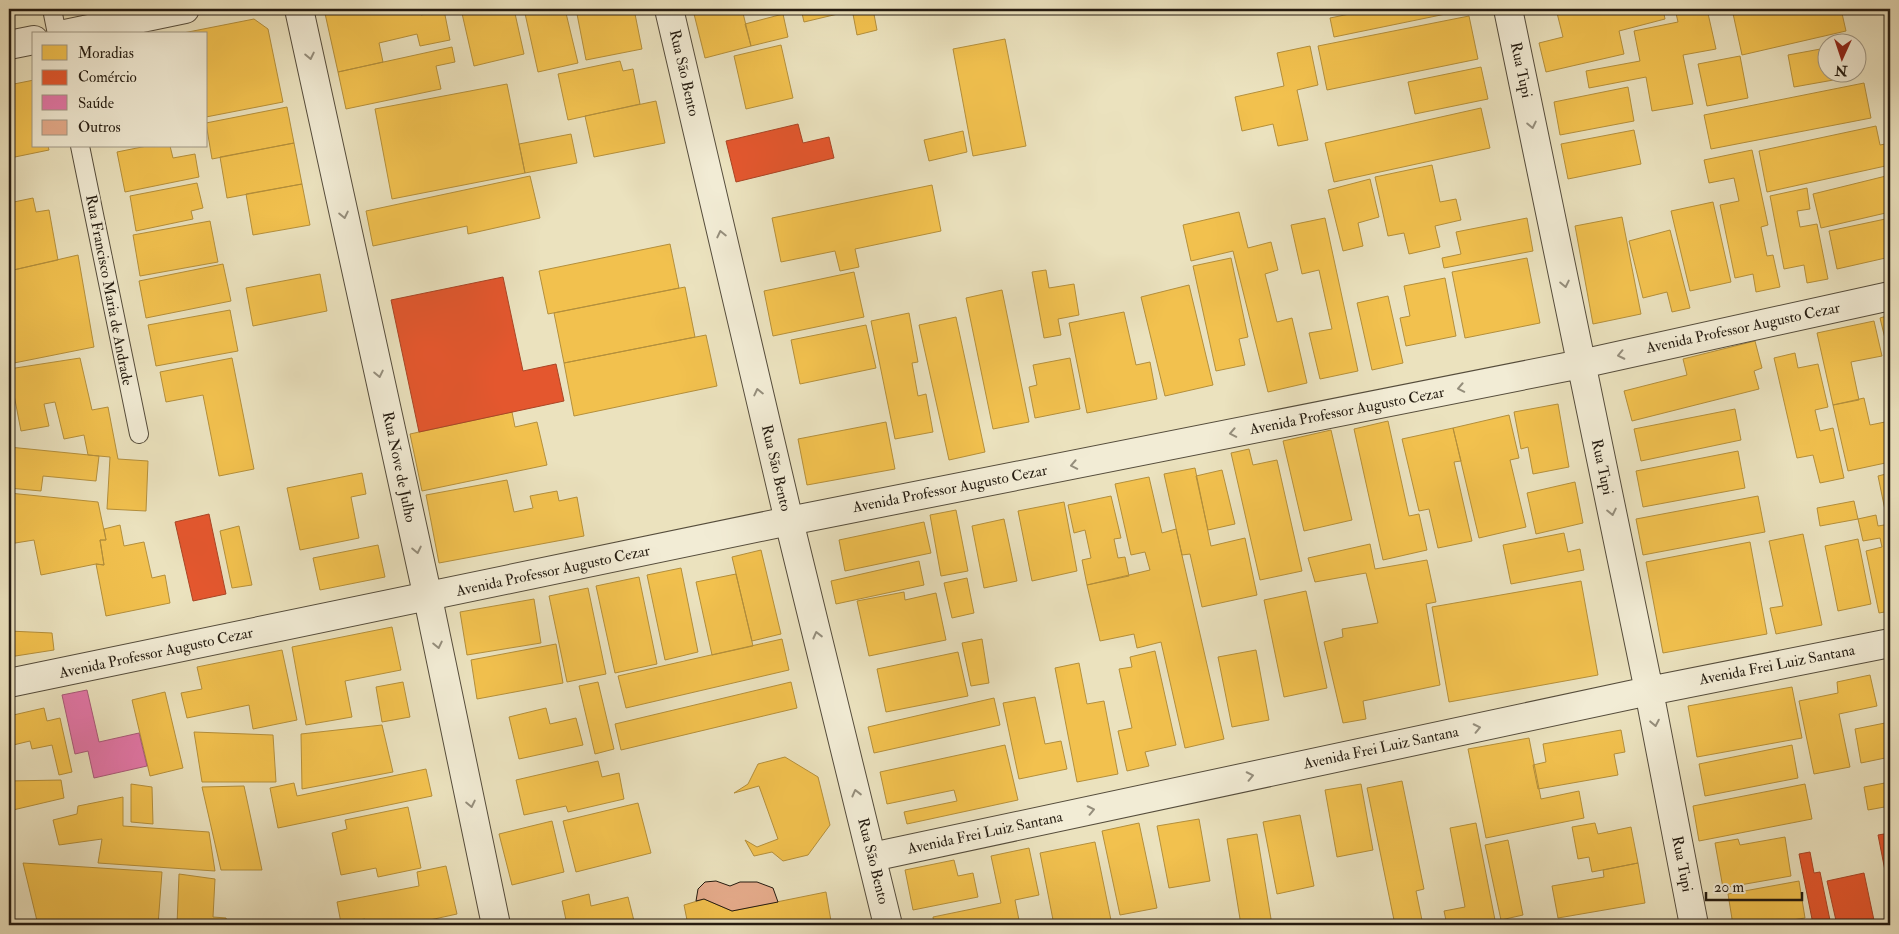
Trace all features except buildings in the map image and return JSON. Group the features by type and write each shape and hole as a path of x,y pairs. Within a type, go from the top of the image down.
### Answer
{"street":[{"path":"76,32 185,9"},
{"name":"Rua Nove de Julho","path":"299,9 428,598 496,925"},
{"name":"Rua São Bento","path":"669,9 789,521 888,925"},
{"name":"Rua Tupi","path":"1508,9 1649,691 1694,925"},
{"path":"9,45 32,40"},
{"name":"Avenida Professor Augusto Cezar","path":"9,683 428,598 789,521 1581,364 1890,296"},
{"name":"Avenida Frei Luiz Santana","path":"872,857 1649,691 1890,643"}],"lane":[{"path":"52,9 57,32"},
{"name":"Rua Francisco Maria de Andrade","path":"80,148 138,434"}]}
